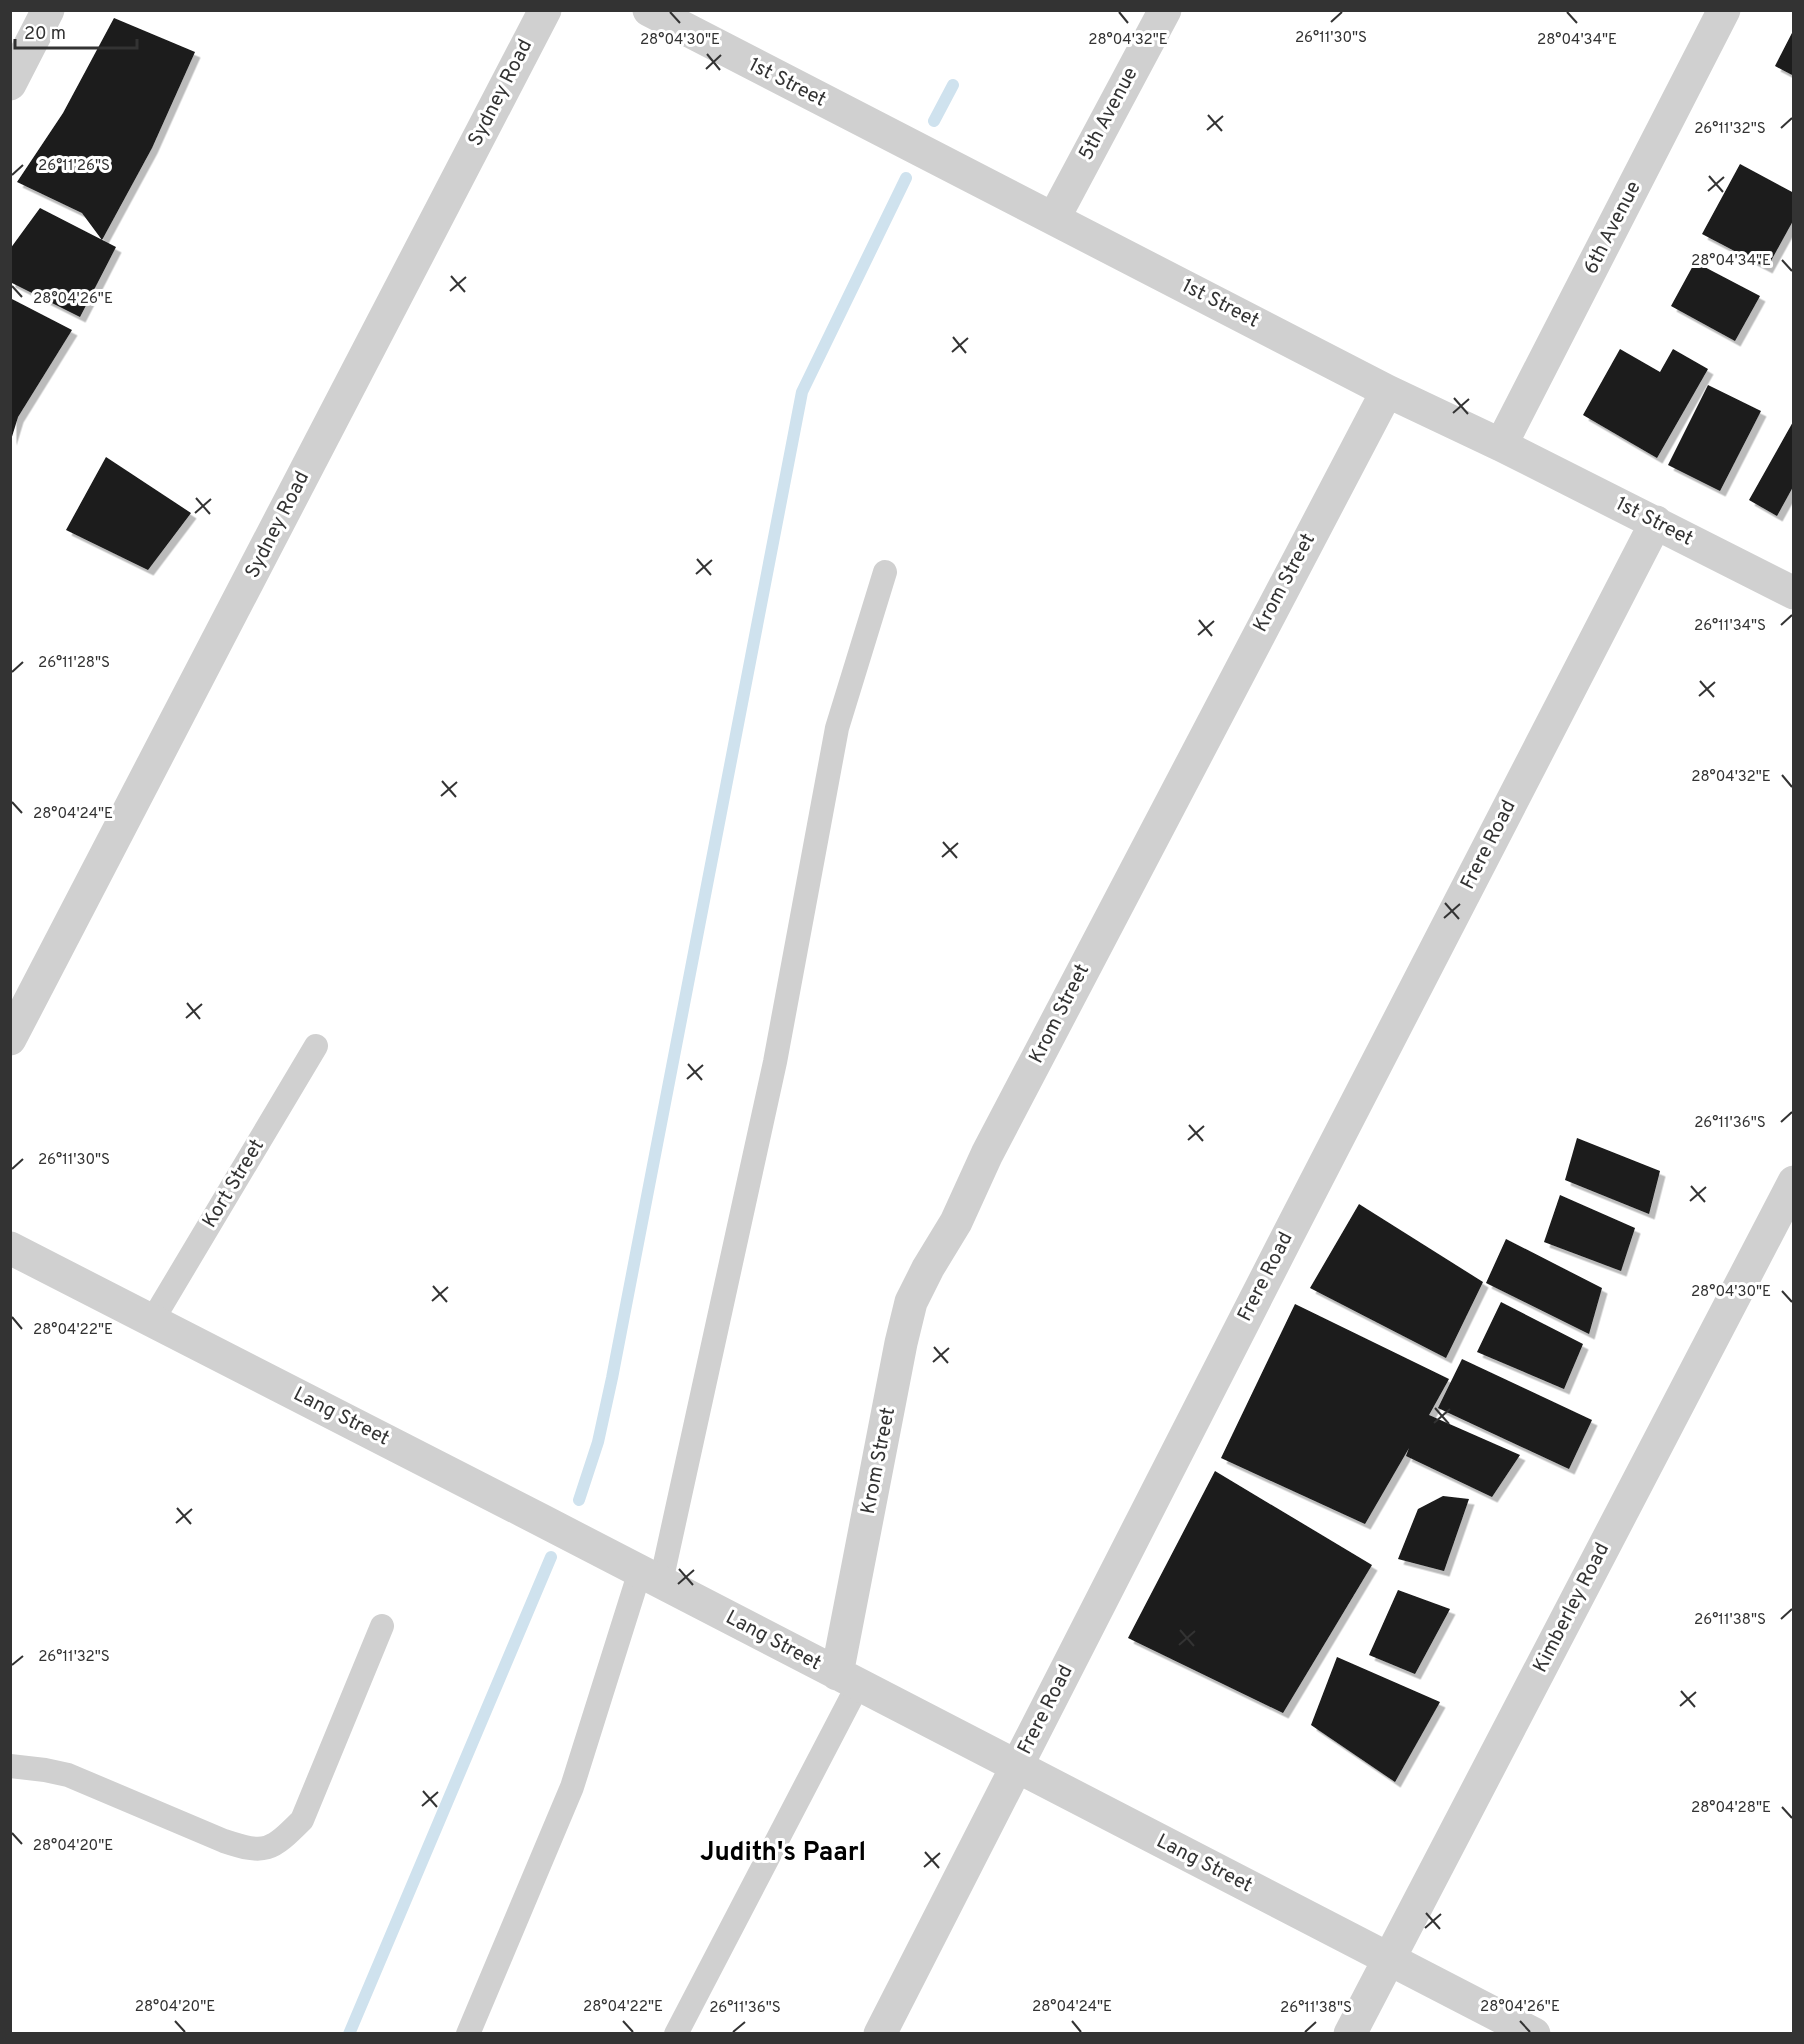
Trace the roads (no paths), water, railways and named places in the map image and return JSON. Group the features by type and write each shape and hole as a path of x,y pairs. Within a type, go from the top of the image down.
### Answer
{"street":[{"path":"10,84 48,10"},
{"name":"Sydney Road","path":"10,1039 544,10"},
{"name":"1st Street","path":"649,10 769,74 1054,218 1387,391 1502,445 1794,594"},
{"name":"5th Avenue","path":"1054,218 1165,10"},
{"name":"6th Avenue","path":"1502,445 1724,10"},
{"name":"Krom Street","path":"848,1680 901,1343 911,1302 928,1268 956,1222 987,1154 1387,391"},
{"name":"Frere Road","path":"880,2034 1291,1228 1656,522"},
{"name":"Kimberley Road","path":"1350,2034 1794,1182"},
{"name":"Lang Street","path":"10,1248 1534,2034"}],"lane":[{"path":"468,2034 572,1787 651,1577 775,1062 837,728 885,572"},
{"name":"Kort Street","path":"152,1321 316,1046"},
{"path":"10,1766 68,1775 224,1841 249,1850 266,1848 281,1841 302,1820 382,1626"},
{"path":"676,2034 848,1680"}],"waterway":[{"path":"934,121 953,85"},
{"path":"579,1500 598,1442 612,1378 802,392 906,178"},
{"path":"349,2034 551,1557"}],"district":[{"name":"Judith's Paarl","path":"783,1853"}]}
